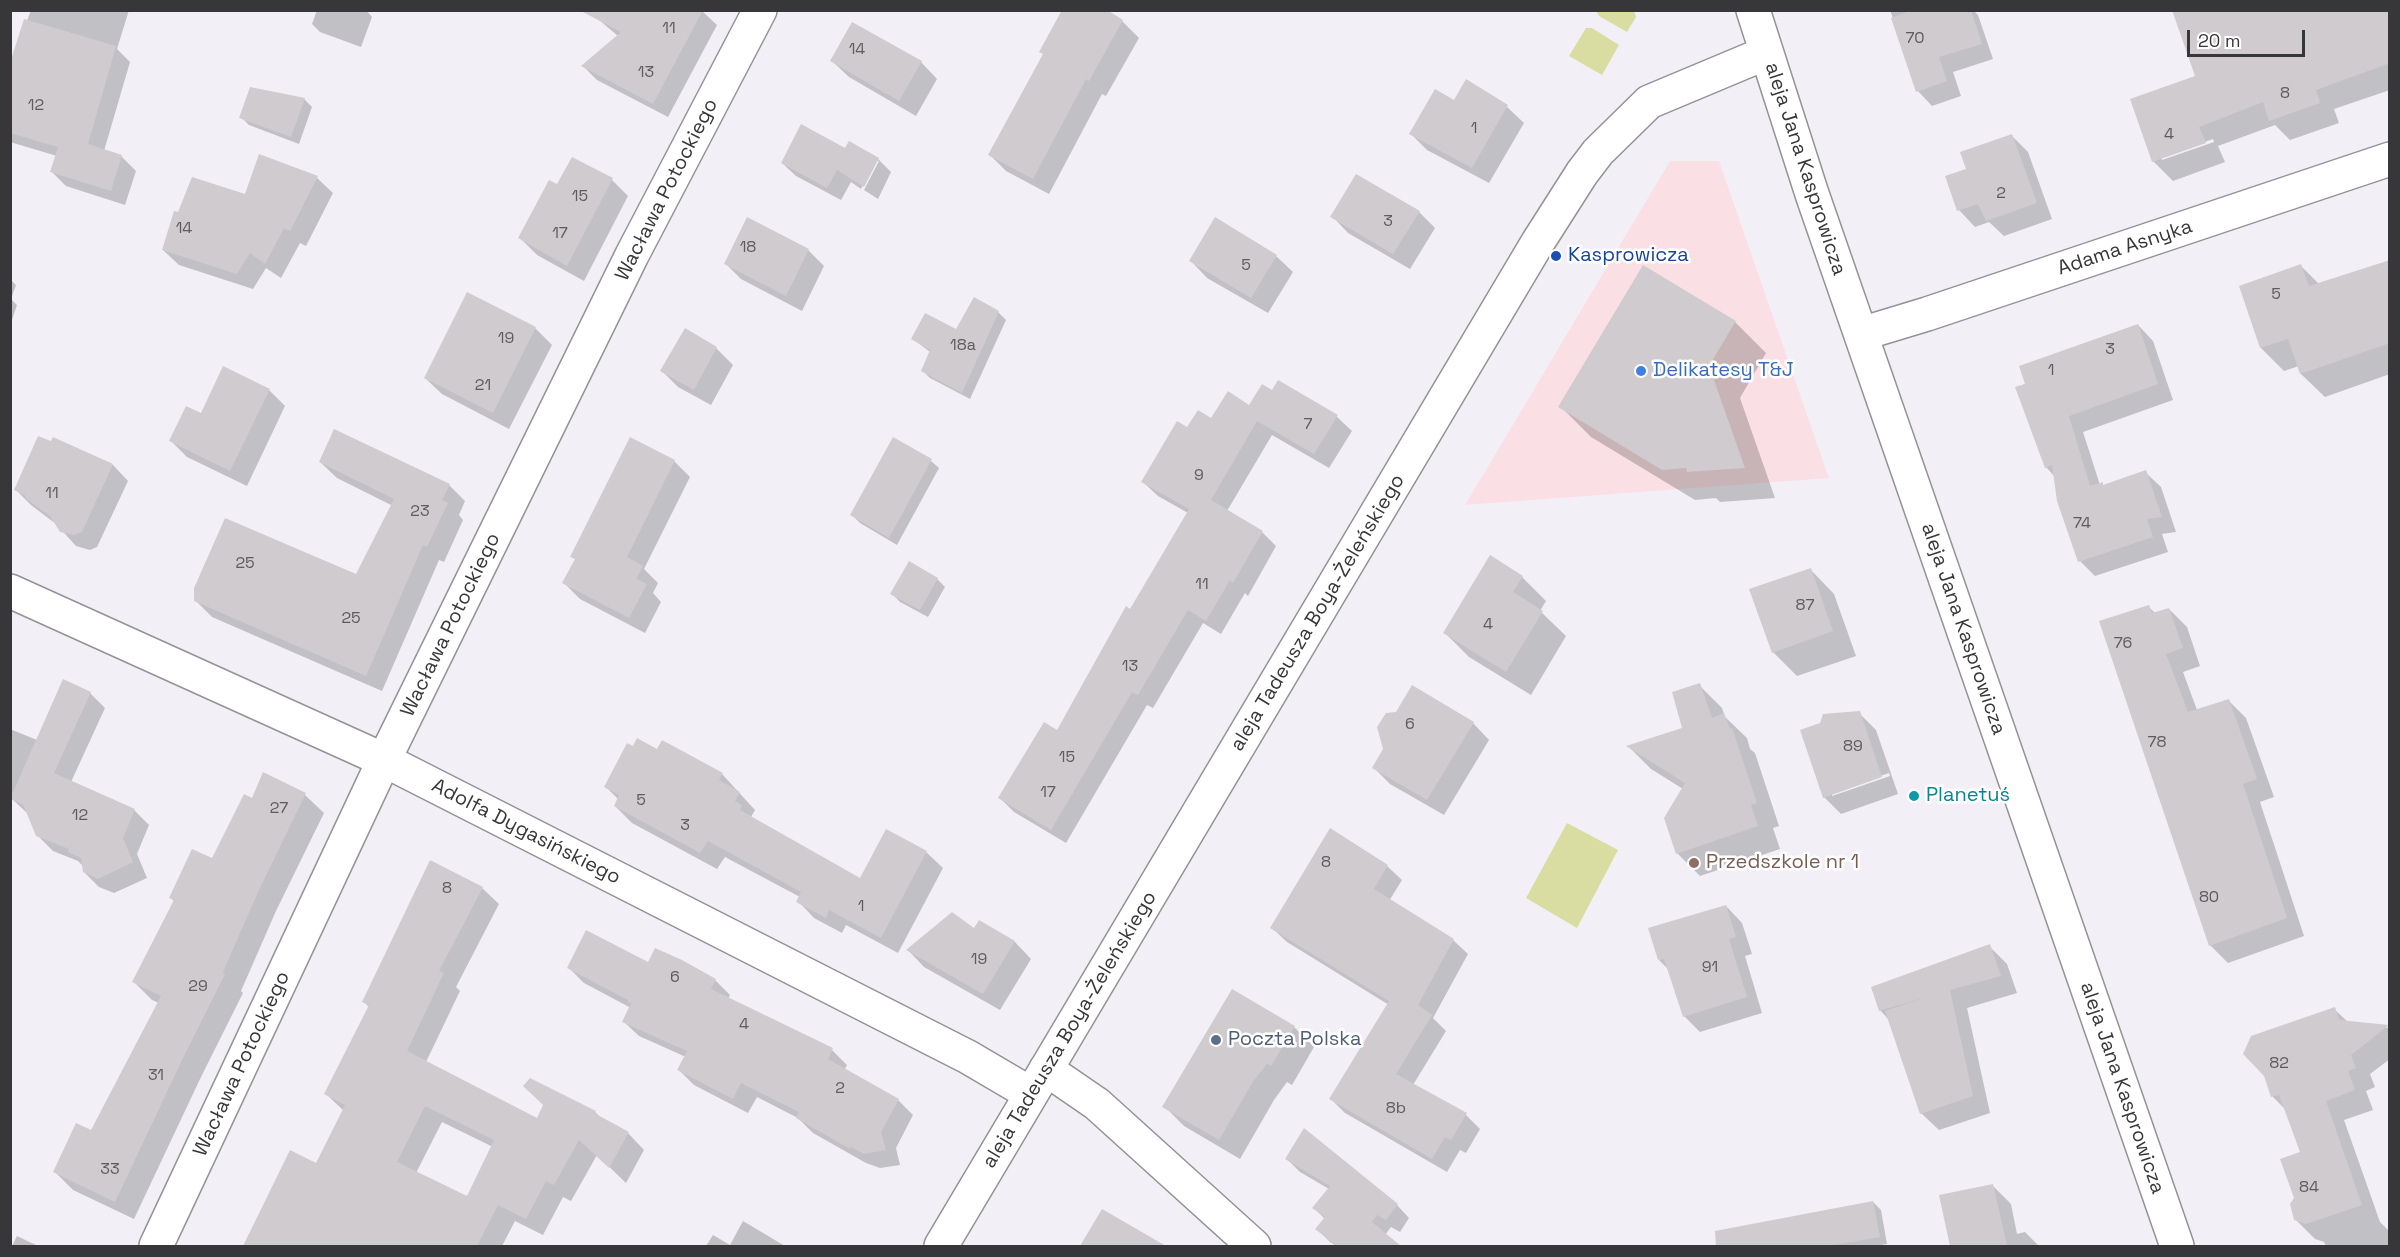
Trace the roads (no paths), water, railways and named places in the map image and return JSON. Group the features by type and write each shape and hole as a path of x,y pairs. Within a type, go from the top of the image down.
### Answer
{"street":[{"name":"Wacława Potockiego","path":"156,1246 384,760 632,255 760,10"},
{"name":"aleja Jana Kasprowicza","path":"1753,10 1861,334 2176,1246"},
{"name":"aleja Tadeusza Boya-Żeleńskiego","path":"941,1246 1538,242 1582,173 1598,152 1650,102 1766,53"},
{"name":"Adama Asnyka","path":"1861,334 2383,170"},
{"name":"Adolfa Dygasińskiego","path":"10,591 384,760 968,1057 1097,1104 1254,1246"}],"place":[{"name":"Kasprowicza","path":"1556,256"},
{"name":"Delikatesy T&J","path":"1641,371"},
{"name":"Planetuś","path":"1914,796"},
{"name":"Przedszkole nr 1","path":"1694,863"},
{"name":"Poczta Polska","path":"1216,1040"}]}
